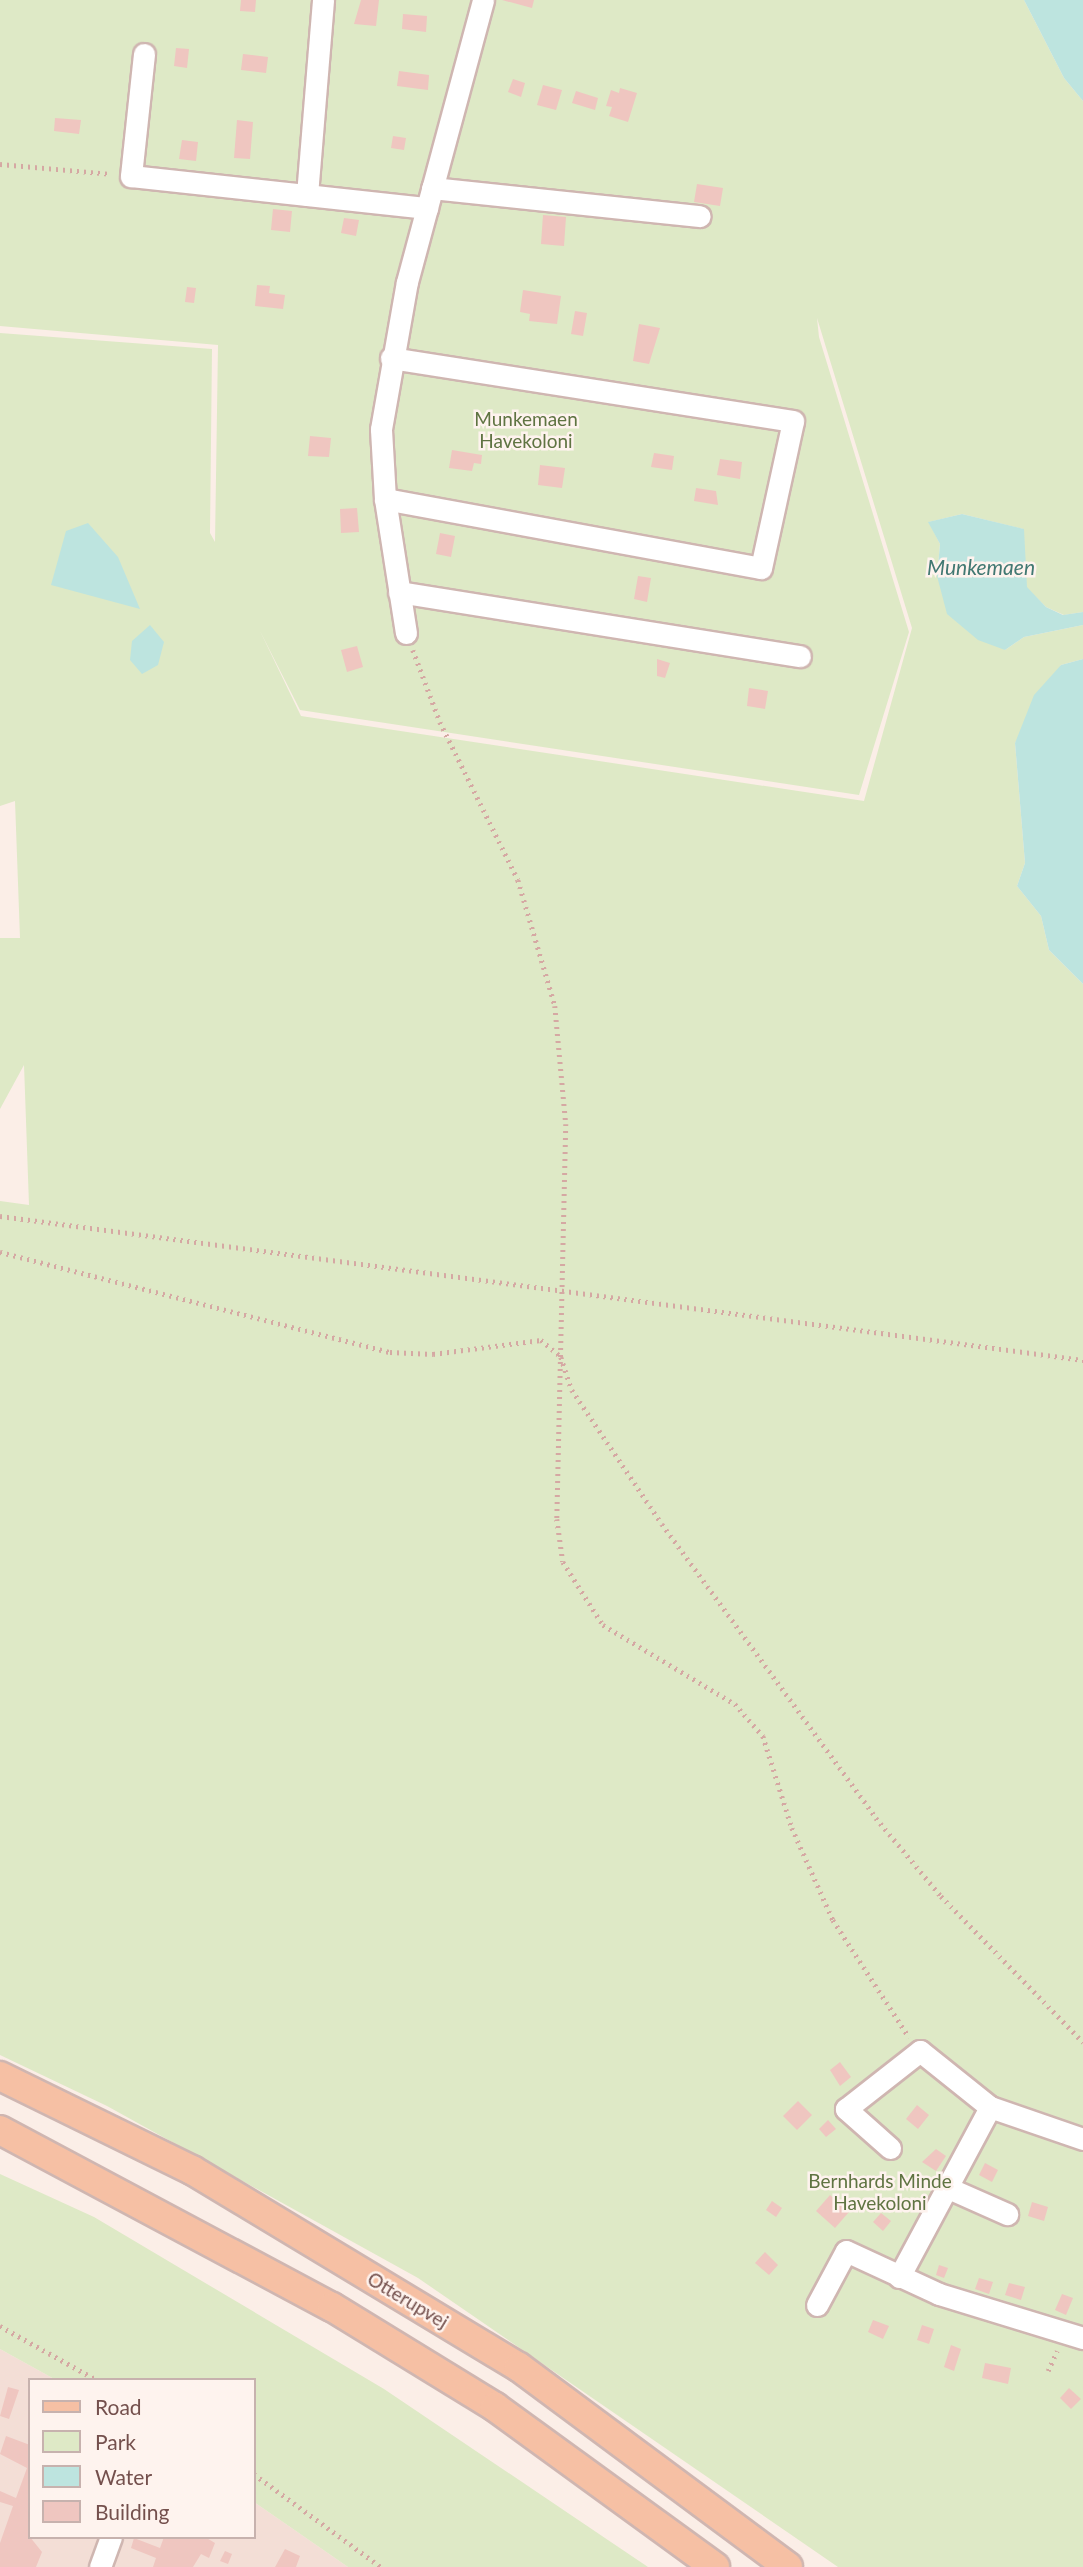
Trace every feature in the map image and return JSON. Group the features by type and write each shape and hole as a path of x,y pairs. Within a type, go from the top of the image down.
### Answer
{"main road":[{"name":"Otterupvej","path":"0,2076 192,2170 519,2367 788,2567"},
{"path":"0,2130 307,2294 483,2400 715,2567"}],"street":[{"path":"307,195 323,0"},
{"path":"406,633 385,499 381,429 390,358 429,198 483,0"},
{"path":"144,54 131,176 307,195 429,198 700,216"},
{"path":"385,499 761,568 793,421 390,358"},
{"path":"399,592 800,656"},
{"path":"890,2148 846,2109 920,2051 990,2107 1083,2140"},
{"path":"899,2277 990,2107"},
{"path":"946,2187 1007,2214"},
{"path":"817,2305 846,2250 939,2294 1083,2338"},
{"path":"100,2567 110,2539"}],"path":[{"path":"0,164 131,176"},
{"path":"406,633 440,722 518,880 555,1006 566,1124 557,1519 563,1562 579,1594 603,1625 735,1704 762,1736 792,1828 833,1920 890,2013 920,2051"},
{"path":"0,1216 1083,1360"},
{"path":"0,1252 390,1352 433,1354 541,1340 561,1357 572,1391 835,1766 941,1896 1083,2042"},
{"path":"0,2326 93,2378"},
{"path":"256,2475 382,2567"}],"shaded area":[{"path":"0,2349 52,2378 28,2378 28,2539 256,2539 256,2503 348,2567 0,2567"}],"green space":[{"path":"0,0 1024,0 1064,78 1083,101 1083,612 1064,615 1046,607 1026,587 1023,529 962,514 929,522 940,544 937,576 1005,650 1024,637 1083,625 1083,659 1061,665 1015,743 1025,863 1017,886 1041,916 1049,950 1083,984 1083,2567 838,2567 418,2278 107,2106 0,2055 0,1201 29,1205 24,1065 0,1109 0,938 20,938 15,801 0,806 0,333 212,349 210,533 215,542 218,345 0,326","holes":["817,318 912,628 864,801 301,716 260,631 300,710 859,795 909,632 819,337"]},
{"path":"0,2174 94,2217 384,2389 648,2567 348,2567 256,2503 256,2378 52,2378 0,2349"}],"water":[{"path":"1024,0 1083,0 1083,101 1064,78"},
{"name":"Munkemaen","path":"962,514 1024,529 1027,587 1046,607 1063,615 1083,612 1083,625 1024,637 1005,650 978,640 947,614 937,576 940,544 928,522"},
{"path":"88,523 118,557 140,609 51,585 66,531"},
{"path":"150,625 164,642 158,665 142,674 130,660 132,641"},
{"path":"1083,659 1083,984 1049,950 1041,916 1017,886 1025,863 1015,743 1034,695 1061,665"}],"building":[{"path":"241,0 256,0 255,12 240,11"},
{"path":"361,0 379,0 376,26 354,24"},
{"path":"502,0 534,0 532,8"},
{"path":"403,14 427,16 426,32 402,29"},
{"path":"176,48 189,49 187,68 174,66"},
{"path":"243,54 268,57 266,73 241,70"},
{"path":"399,71 429,75 428,90 397,86"},
{"path":"513,79 525,83 521,97 508,92"},
{"path":"543,85 562,90 556,110 537,105"},
{"path":"620,88 637,93 628,122 609,116 612,107 606,106 611,90 619,93"},
{"path":"576,91 598,98 595,110 572,103"},
{"path":"55,118 81,120 79,134 54,131"},
{"path":"237,120 253,122 250,159 234,158"},
{"path":"393,136 406,138 404,150 391,148"},
{"path":"182,140 198,142 196,161 179,159"},
{"path":"697,184 723,188 720,206 694,202"},
{"path":"273,209 292,211 290,232 271,230"},
{"path":"543,215 566,217 564,246 541,244"},
{"path":"344,218 359,220 356,236 341,233"},
{"path":"257,285 270,286 269,293 285,295 283,309 255,306"},
{"path":"187,287 196,288 194,303 185,302"},
{"path":"523,290 561,296 557,324 529,321 530,314 520,312"},
{"path":"575,311 587,313 583,336 571,334"},
{"path":"639,324 660,328 649,364 633,361"},
{"path":"310,436 331,438 329,457 308,456"},
{"path":"452,450 482,455 481,464 474,463 472,471 449,468"},
{"path":"654,453 674,456 672,470 651,467"},
{"path":"720,459 742,462 740,479 717,475"},
{"path":"540,465 565,468 562,488 538,485"},
{"path":"696,488 716,491 718,505 694,501"},
{"path":"357,508 359,532 341,533 340,509"},
{"path":"440,533 455,536 451,557 436,554"},
{"path":"638,576 651,578 647,602 634,599"},
{"path":"357,646 363,667 347,672 341,650"},
{"path":"657,659 670,663 665,678 657,676"},
{"path":"749,688 768,691 765,709 747,706"},
{"path":"840,2062 851,2077 840,2086 830,2070"},
{"path":"798,2101 812,2115 797,2130 783,2116"},
{"path":"917,2105 929,2115 918,2129 906,2119"},
{"path":"828,2120 836,2129 826,2137 819,2129"},
{"path":"936,2149 946,2156 936,2171 922,2162"},
{"path":"985,2163 998,2170 992,2182 979,2175"},
{"path":"830,2195 849,2212 835,2228 816,2211"},
{"path":"772,2201 782,2208 776,2217 766,2210"},
{"path":"1032,2202 1048,2207 1044,2221 1028,2216"},
{"path":"881,2213 891,2221 883,2231 873,2222"},
{"path":"765,2252 778,2265 769,2275 755,2263"},
{"path":"939,2265 948,2268 944,2278 936,2275"},
{"path":"979,2278 993,2282 989,2294 975,2289"},
{"path":"1009,2283 1025,2287 1021,2300 1005,2295"},
{"path":"1062,2294 1073,2298 1066,2315 1055,2310"},
{"path":"873,2320 889,2326 883,2339 868,2332"},
{"path":"922,2325 934,2329 929,2344 917,2340"},
{"path":"951,2345 961,2349 954,2371 944,2367"},
{"path":"985,2363 1011,2368 1008,2384 982,2378"},
{"path":"8,2387 19,2390 9,2419 0,2416"},
{"path":"1069,2388 1081,2399 1071,2409 1060,2398"},
{"path":"6,2436 28,2444 28,2539 32,2539 42,2552 36,2567 0,2567 0,2543 13,2506 0,2502 0,2491 16,2498 27,2468 0,2454"},
{"path":"134,2539 137,2539 160,2548 163,2539 208,2539 215,2543 209,2558 201,2554 193,2567 153,2567 156,2558 131,2548"},
{"path":"285,2549 300,2556 296,2567 275,2567"},
{"path":"225,2551 232,2554 228,2564 220,2561"}],"park label":[{"name":"Munkemaen Havekoloni","path":"526,430"},
{"name":"Bernhards Minde Havekoloni","path":"880,2192"}]}
